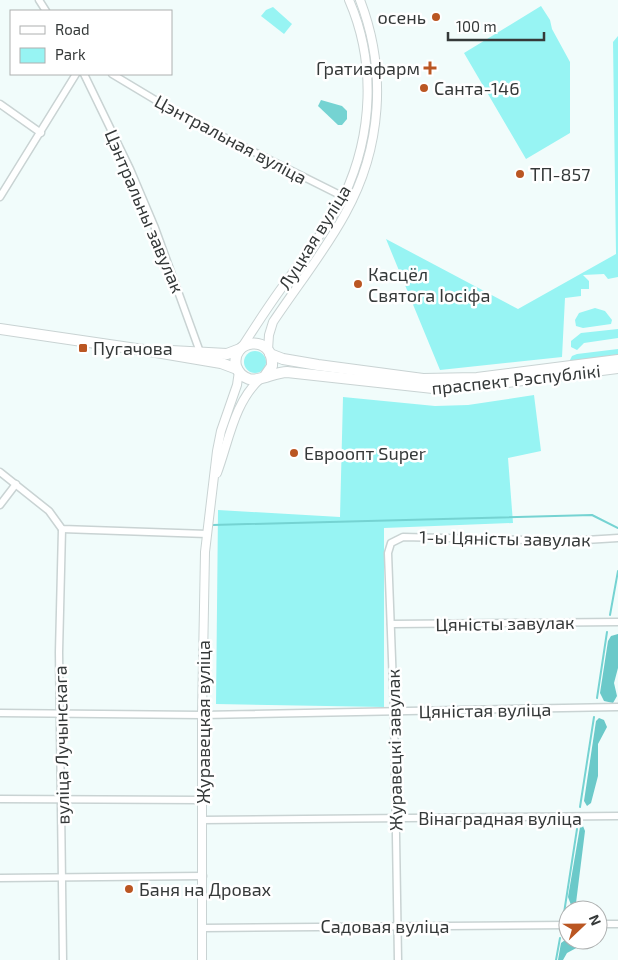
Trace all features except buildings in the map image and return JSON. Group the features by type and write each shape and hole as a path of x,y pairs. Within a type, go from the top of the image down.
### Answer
{"main road":[{"path":"0,329 150,351"},
{"name":"праспект Рэспублікі","path":"150,351 226,354 253,343 264,346 269,352 283,359 423,379 477,378 618,360"},
{"path":"238,370 236,359 241,348"},
{"name":"праспект Рэспублікі","path":"150,351 221,363 238,370 248,379 282,372 308,373 433,388 492,384 618,368"},
{"path":"263,377 272,366 269,352"}],"street":[{"name":"Луцкая вуліца","path":"241,348 343,197 362,142 367,101 364,43 349,0"},
{"name":"Луцкая вуліца","path":"269,352 269,335 273,322 345,215 370,152 378,106 373,42 360,0"},
{"path":"0,197 75,75"},
{"name":"Цэнтральны завулак","path":"84,75 126,161 155,228 200,352"},
{"name":"Цэнтральная вуліца","path":"114,75 182,116 352,201"},
{"path":"0,104 41,133"},
{"name":"Журавецкая вуліца","path":"202,960 202,715 206,534 221,431 236,391 238,370"},
{"name":"Журавецкая вуліца","path":"213,484 242,404 248,392 263,377"},
{"path":"0,472 52,514 62,529 206,534"},
{"path":"0,505 16,484"},
{"name":"вуліца Лучынскага","path":"62,529 60,715 63,960"},
{"name":"1-ы Цяністы завулак","path":"393,541 403,537 569,541 618,538"},
{"name":"Журавецкі завулак","path":"393,541 388,553 394,712 398,960"},
{"name":"Цяністы завулак","path":"391,624 618,622"},
{"name":"Цяністая вуліца","path":"0,714 202,715 618,707"},
{"path":"0,798 202,800"},
{"name":"Вінаградная вуліца","path":"202,820 618,816"},
{"path":"0,878 203,876"},
{"name":"Садовая вуліца","path":"203,928 558,925"}],"green space":[{"path":"541,6 550,20 552,29 570,62 570,133 526,159 464,53"},
{"path":"273,7 292,24 284,34 261,16 266,10"},
{"path":"618,36 618,277 608,279 604,274 583,275 589,281 589,289 581,289 581,296 565,298 562,357 440,370 386,239 518,309 616,254 613,42"},
{"path":"595,308 605,311 612,320 611,324 583,328 576,326 575,320 579,313"},
{"path":"618,329 618,338 584,343 577,350 571,347 571,341 581,333"},
{"path":"618,349 618,357 572,362 570,360 572,356 577,354"},
{"path":"255,351 263,354 266,362 263,370 255,373 247,370 244,362 247,354"},
{"path":"534,395 541,451 508,458 513,523 384,528 384,707 216,704 218,510 340,517 343,397 435,406 468,405"}],"shaded area":[{"path":"321,100 342,106 347,111 347,119 342,125 338,125 318,106"},
{"path":"618,634 618,668 614,683 617,696 613,703 604,701 600,693 608,641 611,636"},
{"path":"599,718 604,720 607,727 598,744 598,776 591,803 587,806 584,801 596,721"},
{"path":"583,826 585,831 576,900 569,900 568,897 580,827"},
{"path":"560,950 573,950 567,953 563,960 558,960"}],"waterway":[{"path":"213,525 592,515 618,528"},
{"path":"610,615 618,571"},
{"path":"597,698 607,632"},
{"path":"580,807 594,717"},
{"path":"566,900 577,829"},
{"path":"556,960 558,949"}],"place":[{"name":"осень","path":"436,17"},
{"name":"Гратиафарм","path":"430,68"},
{"name":"Санта-146","path":"424,88"},
{"name":"ТП-857","path":"520,174"},
{"name":"Касцёл Святога Іосіфа","path":"358,284"},
{"name":"Пугачова","path":"83,348"},
{"name":"Евроопт Super","path":"294,453"},
{"name":"Баня на Дровах","path":"129,889"}]}
